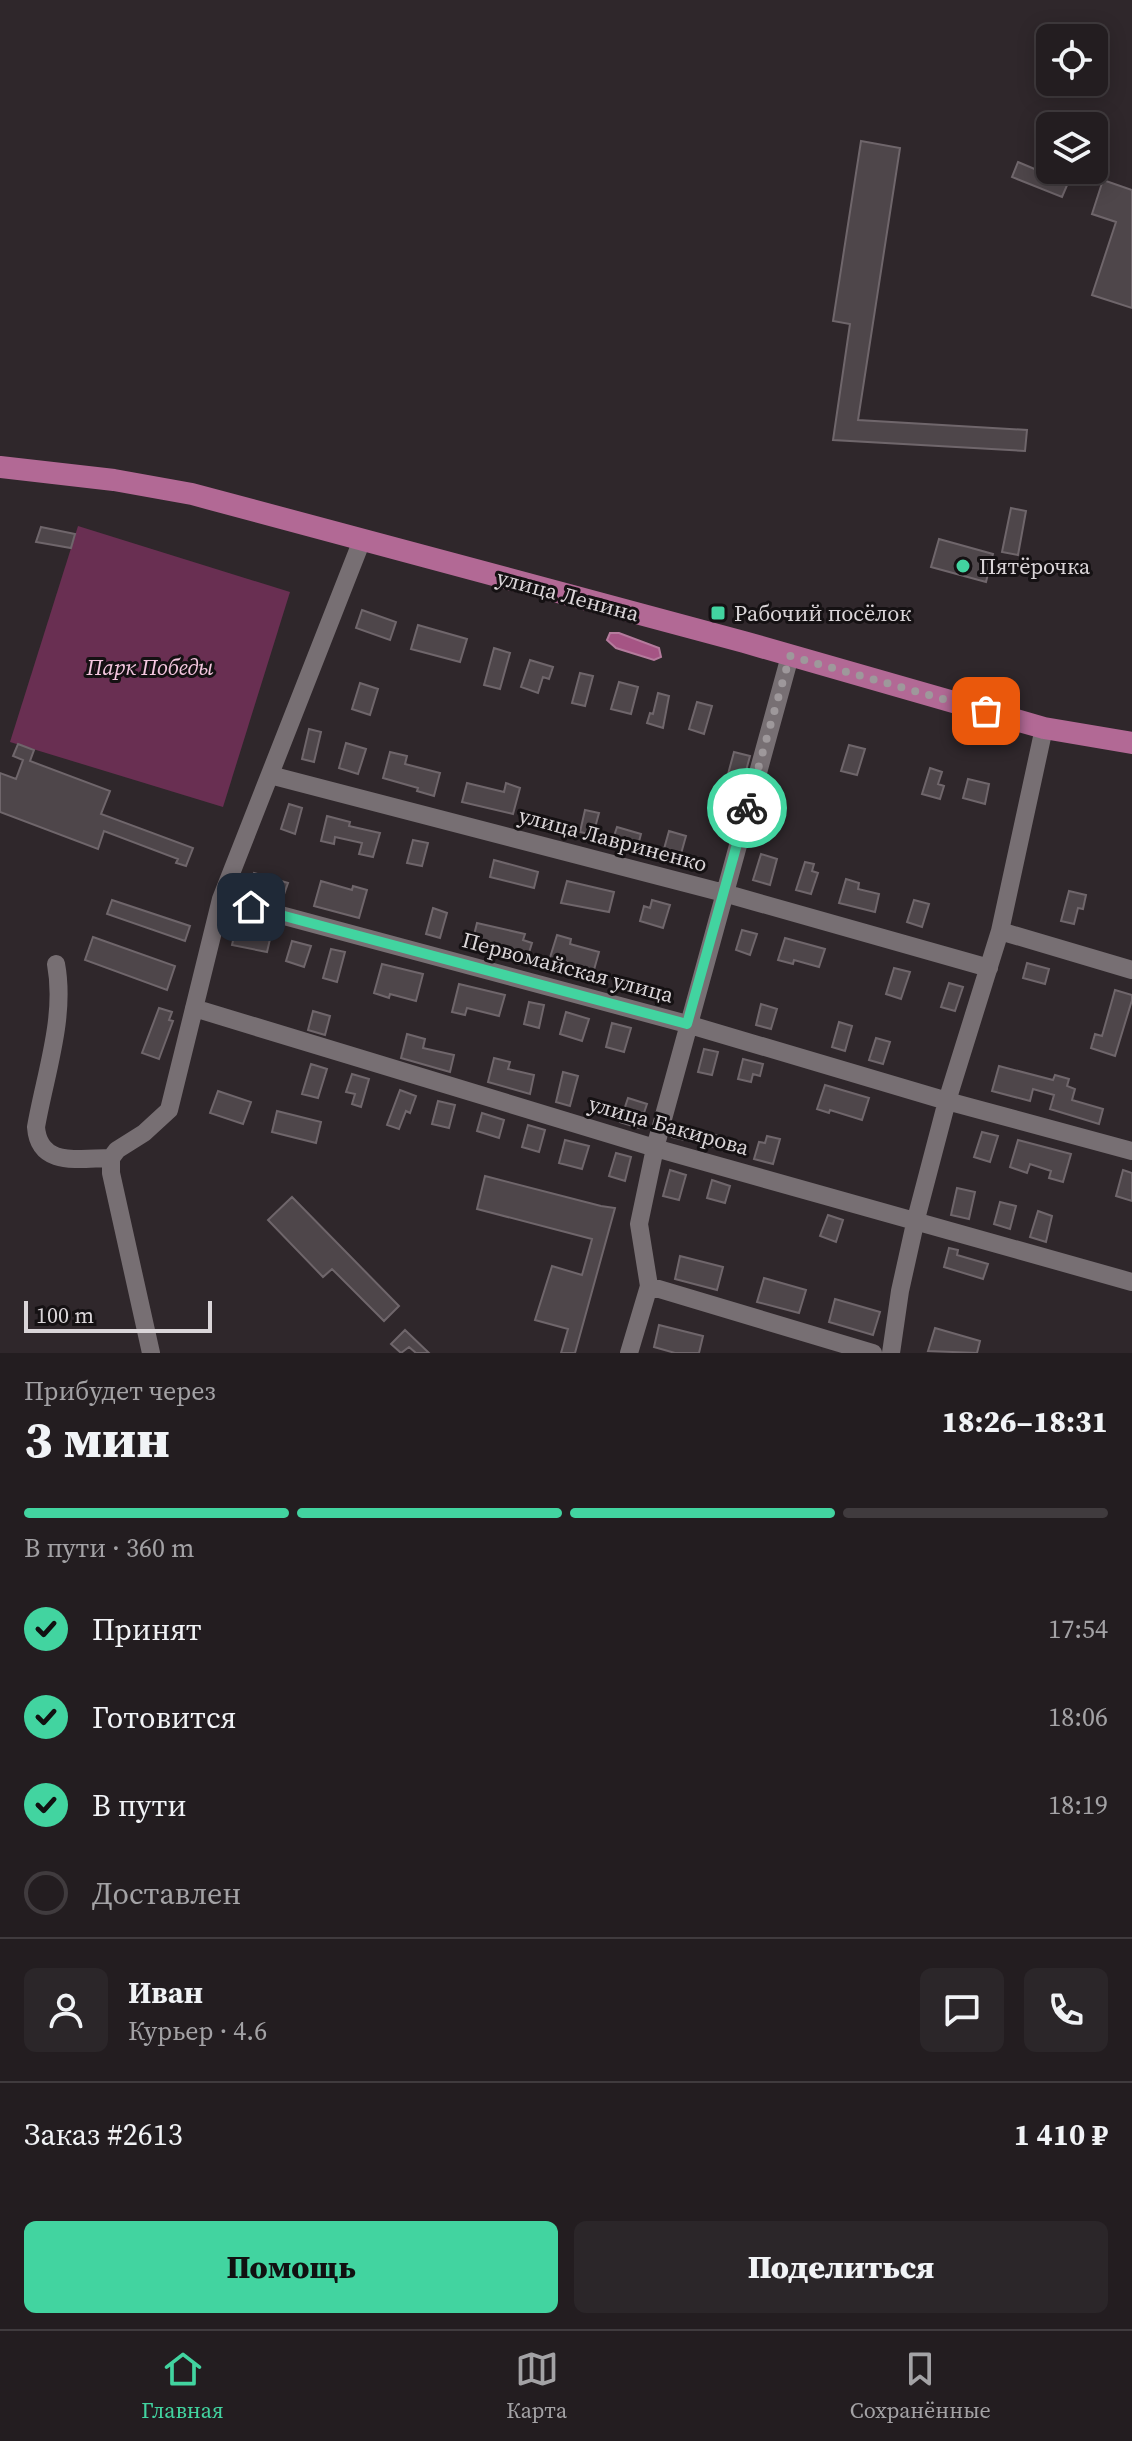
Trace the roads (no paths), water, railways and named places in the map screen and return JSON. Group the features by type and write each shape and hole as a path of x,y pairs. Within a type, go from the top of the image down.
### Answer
{"main road":[{"name":"улица Ленина","path":"0,467 114,480 192,494 1044,728 1132,743"}],"street":[{"path":"151,1353 111,1173 111,1158 169,1110 221,899 362,540"},
{"path":"629,1353 649,1286 639,1224 655,1148 790,656"},
{"path":"891,1353 900,1291 916,1219 947,1101 1000,931 1044,728"},
{"name":"улица Лавриненко","path":"270,775 724,893 989,968"},
{"name":"Первомайская улица","path":"221,899 687,1024 947,1101 1132,1151"},
{"path":"1000,931 1132,970"},
{"path":"56,964 55,1032 38,1115 37,1142 44,1151 56,1157 111,1158"},
{"name":"улица Бакирова","path":"194,1008 655,1148 1132,1282"},
{"path":"649,1286 873,1353"}],"place":[{"name":"Пятёрочка","path":"963,566"},
{"name":"Рабочий посёлок","path":"718,613"}],"park label":[{"name":"Парк Победы","path":"150,667"}]}
